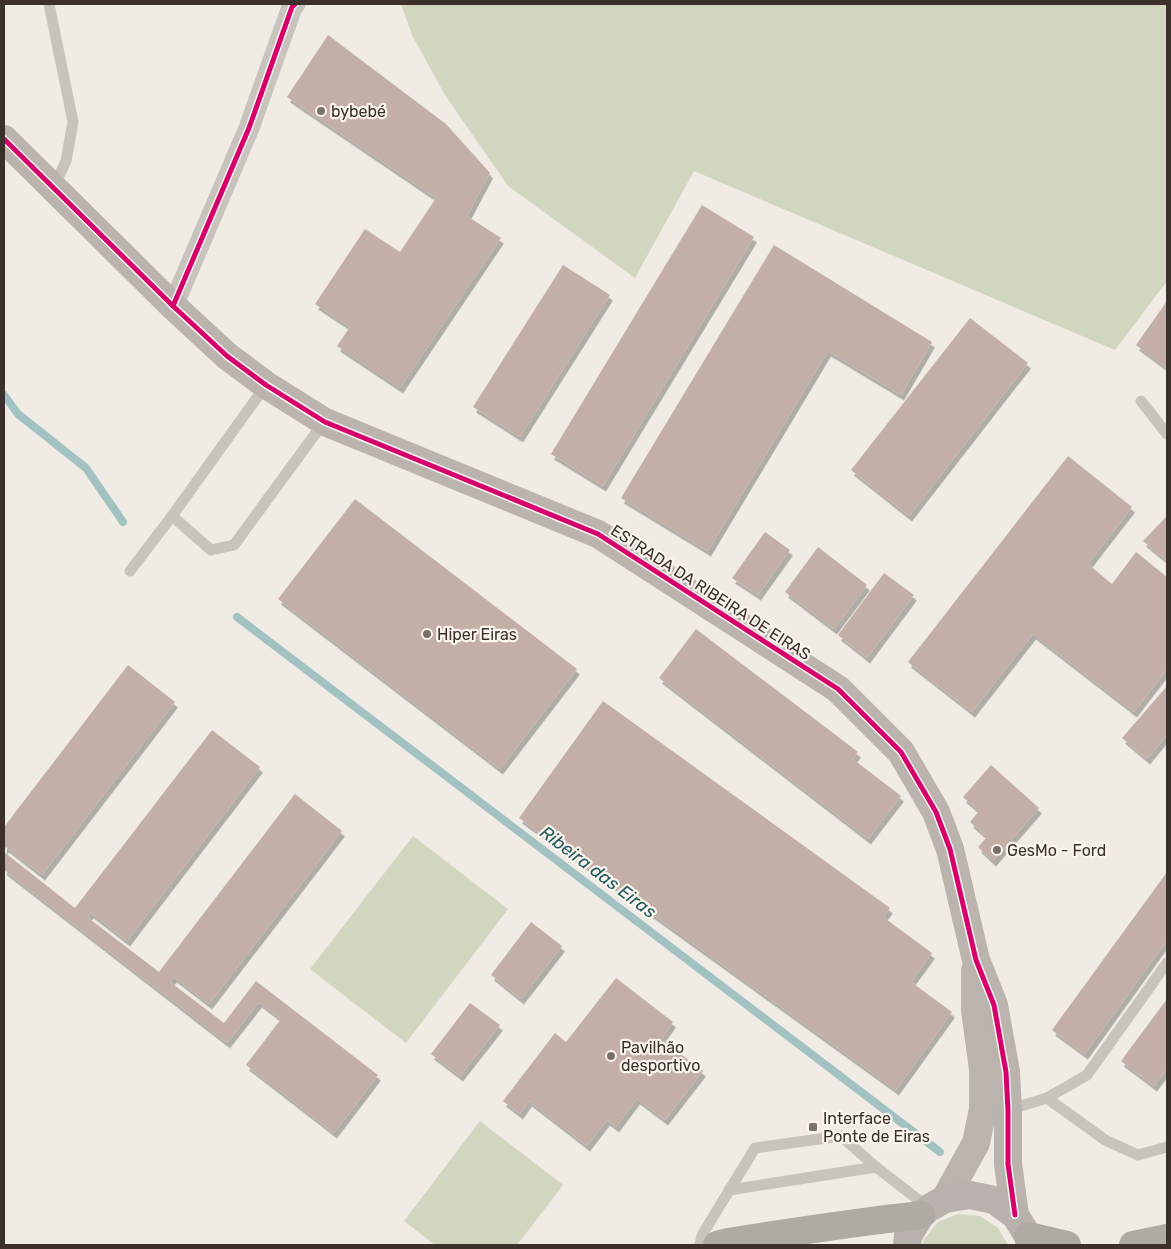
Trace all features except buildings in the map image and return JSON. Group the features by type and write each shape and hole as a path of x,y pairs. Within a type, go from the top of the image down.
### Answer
{"highway":[{"path":"717,1245 728,1242 811,1234 932,1207"},
{"path":"1024,1232 1067,1245"},
{"path":"1133,1245 1167,1238"}],"main road":[{"path":"907,1245 908,1236 932,1207 970,1194 994,1200 1024,1232"}],"street":[{"path":"173,306 248,128 292,7 295,4"},
{"name":"ESTRADA DA RIBEIRA DE EIRAS","path":"4,139 173,306 227,356 266,385 325,422 598,534 838,689 901,752 936,812 950,849 976,960 994,1005 1006,1072 1008,1164 1024,1232"},
{"name":"ESTRADA DA RIBEIRA DE EIRAS","path":"932,1207 976,1142 983,1109 983,1069 974,1010 976,960"}],"lane":[{"path":"49,4 73,122 66,161 54,189"},
{"path":"130,571 266,385"},
{"path":"1141,401 1167,434"},
{"path":"172,516 211,550 234,545 325,422"},
{"path":"1008,1110 1047,1098 1087,1075 1167,963"},
{"path":"1047,1098 1105,1140 1138,1156 1167,1147"},
{"path":"700,1245 702,1235 755,1148 841,1136 876,1167 932,1207"},
{"path":"729,1190 876,1167"}],"green space":[{"path":"401,4 1167,4 1167,281 1115,350 694,171 635,278 508,186 445,95 412,35"},
{"path":"413,836 508,909 406,1043 310,969"},
{"path":"480,1121 563,1185 517,1245 435,1245 404,1221"},
{"path":"958,1214 980,1216 998,1228 1008,1245 923,1245 924,1239 938,1222"}],"waterway":[{"name":"Ribeira das Eiras","path":"4,395 18,414 86,468 123,522"},
{"name":"Ribeira das Eiras","path":"237,617 940,1152"}],"cycle path":[{"path":"173,306 249,128 292,7 295,4"},
{"path":"4,139 173,306 227,356 266,385 325,422 598,534 838,689 901,752 936,812 950,849 976,960 994,1005 1006,1072 1008,1164 1015,1215"}],"place":[{"name":"bybebé","path":"321,111"},
{"name":"Hiper Eiras","path":"427,634"},
{"name":"GesMo - Ford","path":"997,850"},
{"name":"Pavilhão desportivo","path":"611,1056"},
{"name":"Interface Ponte de Eiras","path":"813,1127"}]}
